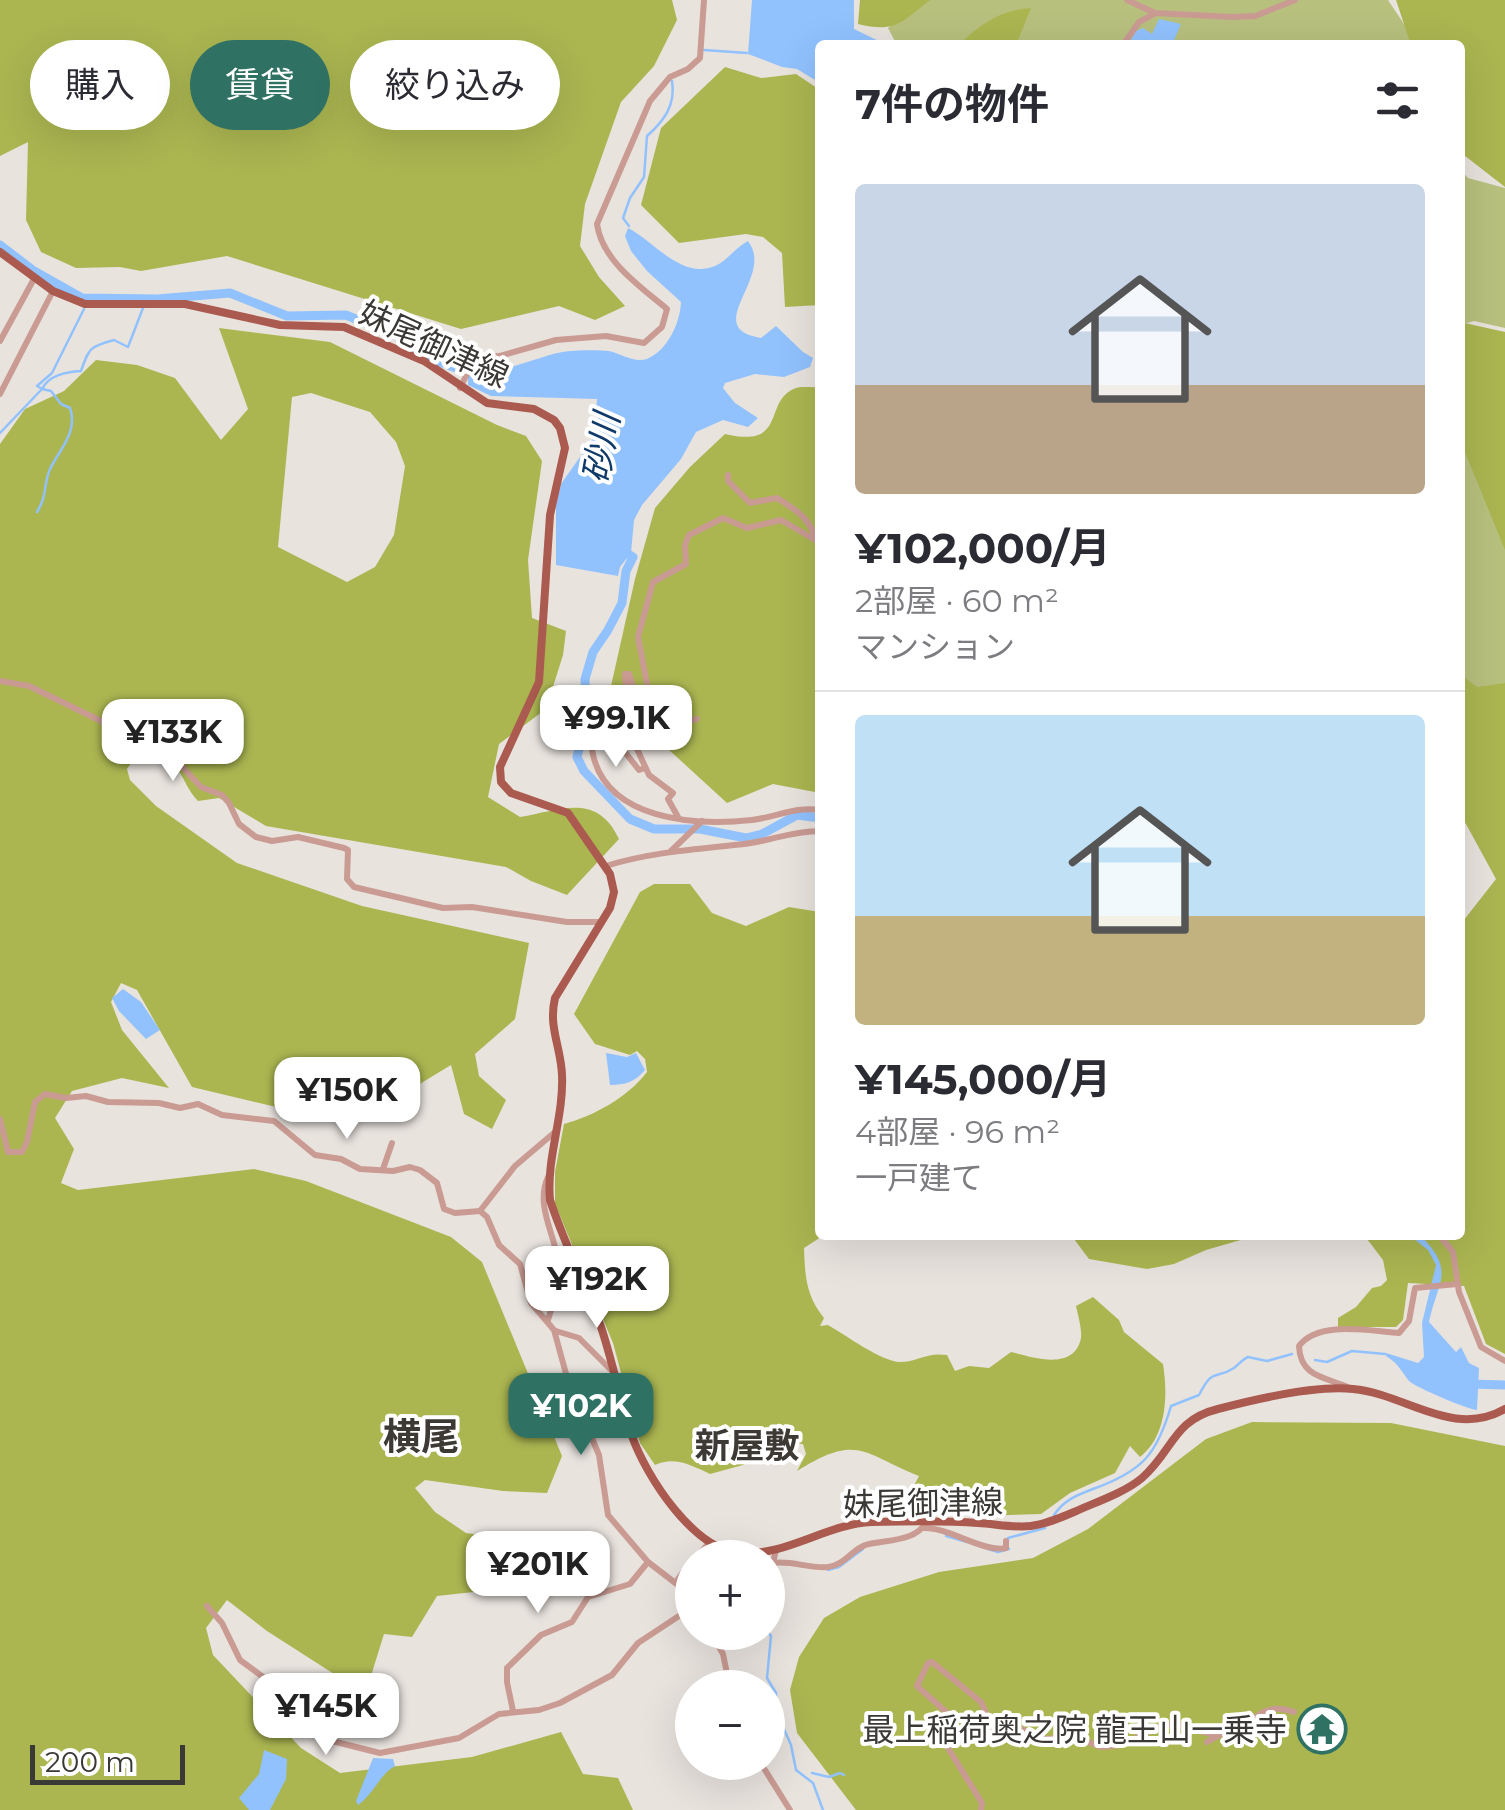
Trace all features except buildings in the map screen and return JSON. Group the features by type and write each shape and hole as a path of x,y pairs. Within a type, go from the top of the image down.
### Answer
{"main road":[{"name":"妹尾御津線","path":"0,252 53,291 85,304 186,304 280,325 344,327 424,361 487,403 546,414 554,420 564,438 563,458 550,515 538,682 499,775 512,794 568,813 606,866"},
{"path":"606,866 614,892 602,922 555,998 552,1011 562,1078 548,1177 554,1214 594,1308 639,1452 686,1522 704,1540"},
{"name":"妹尾御津線","path":"785,1546 853,1523 1028,1527 1054,1520 1140,1480 1179,1429 1203,1412 1316,1391 1351,1389 1463,1421 1503,1412"}],"street":[{"path":"460,388 476,356 510,354 556,340 606,336 644,342 662,327 667,309 622,269 601,238 597,224 645,110 671,76 692,66 701,55 704,0"},
{"path":"1127,0 1155,13 1255,16 1295,0"},
{"path":"1127,40 1138,22 1155,13"},
{"path":"0,342 34,278"},
{"path":"1,388 53,291"},
{"path":"728,475 728,481 750,503 778,498 803,514 815,536"},
{"path":"638,702 649,683 638,636 651,585 686,564 684,546 689,535 723,518 747,528 781,520 815,540"},
{"path":"678,816 668,799 673,792 649,775 631,736 614,718 626,692 627,673 643,709 670,713 683,722 697,719"},
{"path":"0,682 28,686 98,720 149,751 173,757 202,787 222,795 239,824 256,837 272,842 298,837 348,850 347,880 354,887 435,906 472,906 566,922 602,922"},
{"path":"593,688 596,764 626,803 701,822 765,819 797,808 815,810"},
{"path":"592,729 616,742 639,770 646,768"},
{"path":"668,854 701,822"},
{"path":"606,866 815,831"},
{"path":"0,1119 5,1147 17,1154 27,1142 35,1102 45,1094 86,1096 108,1102 160,1102 180,1108 198,1104 222,1115 274,1121 315,1156 341,1159 360,1168 420,1170 437,1183 447,1212 480,1210 515,1166 555,1132"},
{"path":"383,1169 392,1142"},
{"path":"548,1177 544,1194 546,1226 557,1256 548,1263 546,1271 556,1290 548,1320"},
{"path":"480,1210 499,1245 520,1264 531,1303 554,1330 568,1381 599,1455 608,1515 648,1562 675,1583"},
{"path":"1443,1240 1453,1252 1458,1284 1481,1347 1505,1361"},
{"path":"1351,1389 1311,1374 1300,1358 1301,1342 1313,1332 1399,1333 1409,1321 1415,1288 1458,1284"},
{"path":"554,1330 578,1338 615,1374"},
{"path":"785,1564 826,1568 844,1562 868,1544 898,1539 924,1525 998,1550 1006,1548 1006,1541"},
{"path":"513,1711 506,1682 508,1668 541,1635 572,1622 588,1597 630,1584 648,1562"},
{"path":"207,1606 222,1623 240,1660 286,1694 296,1722 320,1738 370,1752 397,1752 459,1738 492,1717 548,1708 612,1674 638,1643 675,1620"},
{"path":"981,1810 982,1803 948,1748 952,1718 917,1686 928,1663 932,1662 981,1702 987,1721 1000,1733 1020,1729 1043,1740 1074,1737 1101,1747 1121,1746 1161,1726 1174,1724 1211,1734 1237,1733 1266,1710 1294,1712"},
{"path":"1207,1742 1223,1733"},
{"path":"771,1780 790,1810"}],"green space":[{"path":"0,0 672,0 677,20 654,66 621,102 585,204 580,246 599,277 625,306 595,320 559,306 461,329 227,256 141,271 120,267 76,268 41,252 26,220 28,142 0,156"},
{"path":"860,0 930,0 897,24 881,27 858,24"},
{"path":"920,0 1388,0 1415,40 894,40 888,28"},
{"path":"1396,0 1505,0 1505,187 1465,156 1465,40 1409,40"},
{"path":"1031,8 1018,40 964,40 992,19"},
{"path":"725,67 761,78 796,74 815,87 815,305 785,307 782,253 763,237 746,234 679,243 641,205 661,128"},
{"path":"1465,175 1505,188 1505,328 1474,321 1465,324"},
{"path":"1465,323 1505,332 1505,550 1465,452"},
{"path":"219,328 330,342 526,436 542,461 528,560 532,618 566,631 563,655 546,709 499,744 488,797 520,817 564,808 589,810 610,824 619,839 567,895 506,867 266,826 219,798 198,801 175,766 137,754 127,769 130,780 156,806 237,863 362,906 529,943 515,1019 475,1054 479,1076 506,1100 492,1129 464,1114 451,1065 352,1125 192,1087 137,990 121,983 111,1002 122,1030 169,1088 122,1078 72,1091 55,1118 74,1149 61,1183 78,1190 254,1169 306,1181 451,1237 482,1262 562,1456 547,1493 425,1480 415,1488 435,1512 466,1533 592,1550 593,1567 564,1582 437,1596 412,1637 384,1634 370,1679 334,1674 227,1600 206,1628 213,1655 301,1748 340,1773 472,1757 561,1732 583,1774 618,1778 633,1810 0,1810 0,444 25,409 64,391 96,360 137,365 175,378 221,440 248,409","holes":["311,393 370,412 396,442 405,466 394,535 375,567 347,582 278,547 292,397"]},
{"path":"798,387 815,387 815,792 773,784 727,803 609,695 655,508 725,434 745,437 767,429 780,402"},
{"path":"1465,424 1505,479 1505,708 1465,720"},
{"path":"1465,678 1477,687 1505,683 1505,1354 1486,1344 1464,1286 1408,1283 1403,1320 1396,1327 1338,1327 1338,1318 1387,1280 1383,1260 1368,1240 1465,1240 1465,919 1496,879 1465,822"},
{"path":"654,884 690,884 712,913 746,926 789,907 815,911 816,1240 804,1248 808,1285 824,1318 820,1326 828,1325 892,1361 906,1362 940,1354 947,1355 955,1371 969,1366 989,1368 1011,1352 1051,1360 1070,1355 1081,1338 1076,1306 1093,1297 1119,1320 1124,1332 1163,1364 1164,1414 1156,1438 1140,1457 1130,1446 1115,1473 1070,1493 1041,1514 973,1516 951,1511 939,1516 913,1514 903,1507 919,1476 860,1451 834,1453 797,1471 806,1454 803,1444 781,1443 743,1465 710,1474 676,1462 655,1465 640,1443 613,1343 555,1204 555,1172 564,1124 610,1104 647,1072 645,1059 637,1051 630,1055 595,1044 574,1014 640,892"},
{"path":"1075,1240 1241,1240 1174,1264 1147,1269 1089,1259"},
{"path":"1252,1422 1391,1423 1505,1446 1505,1810 856,1810 797,1733 790,1690 799,1657 824,1618 860,1597 939,1572 1033,1558 1088,1529 1206,1439"}],"water":[{"path":"752,0 854,0 854,29 877,40 815,40 815,80 797,69 748,54"},
{"path":"1159,19 1181,24 1174,40 1131,40 1143,28 1152,34"},
{"path":"628,228 679,264 691,268 715,266 748,241 754,255 753,270 737,312 737,324 744,332 761,338 776,326 813,358 810,367 784,377 755,374 725,383 723,388 735,403 758,418 748,427 723,420 696,432 681,459 642,505 634,520 631,553 618,576 556,565 556,505 561,484 601,427 597,399 491,396 468,385 468,376 420,357 398,340 436,357 441,356 439,350 447,350 465,358 466,367 470,368 484,357 510,367 575,351 609,351 647,359 671,335 681,302 631,251 625,236"},
{"path":"123,989 141,1002 160,1030 146,1039 119,1011 112,998"},
{"path":"606,1053 627,1057 636,1053 645,1070 629,1082 610,1085"},
{"path":"1415,1240 1425,1240 1441,1267 1429,1322 1456,1352 1461,1347 1469,1363 1479,1368 1477,1410 1413,1384 1386,1356 1418,1363 1424,1357 1422,1323 1436,1265 1428,1250"},
{"path":"264,1750 287,1759 286,1779 270,1810 249,1810 239,1798 259,1774"},
{"path":"373,1758 393,1759 395,1766 358,1805 356,1801"}],"waterway":[{"path":"704,50 747,53"},
{"path":"629,226 623,218 644,177 647,136 667,112 672,81"},
{"name":"砂川","path":"0,245 34,271 82,298 157,299 230,293 287,316 346,315 397,336 411,349"},
{"path":"37,512 49,473 72,424 70,408 61,404 51,391 42,389 53,377 81,371 94,347 114,340 128,347 143,308"},
{"path":"0,433 42,389 37,386 52,373 84,309"},
{"name":"砂川","path":"620,549 633,557 626,571 622,603 593,652 585,679 586,720 577,757 584,771 630,819 654,829 700,829 746,838 797,815 815,817"},
{"path":"1315,1360 1327,1362 1352,1351 1385,1354"},
{"path":"1054,1515 1071,1499 1124,1475 1146,1459 1160,1437 1171,1406 1199,1395 1211,1377 1227,1372 1248,1357 1267,1361 1292,1354"},
{"name":"砂川","path":"1469,1384 1505,1385"},
{"path":"1008,1541 1045,1528"},
{"path":"946,1536 967,1542"},
{"path":"828,1570 839,1567 863,1549"},
{"path":"988,1549 1009,1549"},
{"path":"770,1650 767,1678 776,1693 776,1711 791,1745 796,1770 813,1783 823,1810"},
{"path":"812,1773 844,1775"}],"place":[{"name":"最上稲荷奥之院 龍王山一乗寺","path":"1322,1729"}],"district":[{"name":"横尾","path":"421,1436"},
{"name":"新屋敷","path":"747,1445"}]}
